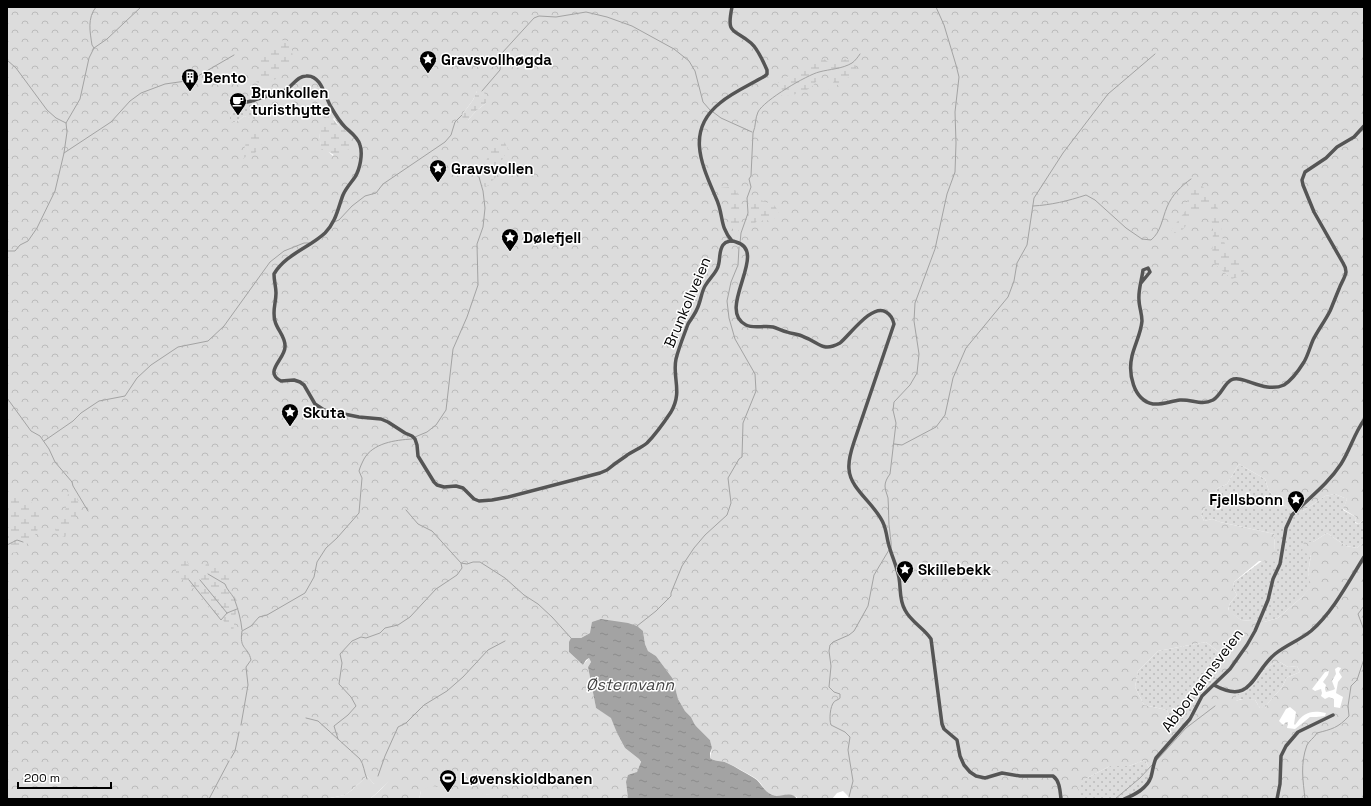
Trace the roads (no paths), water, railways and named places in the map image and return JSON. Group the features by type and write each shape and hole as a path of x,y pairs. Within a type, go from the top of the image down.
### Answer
{"street":[{"path":"732,7 730,18 732,30 752,44 767,70 767,74 720,102 712,111 703,126 699,146 701,162 719,203 726,234 732,241 738,242 744,246 747,251 748,258 736,306 739,318 747,326 774,327 785,332 805,337 820,346 827,347 835,346 840,343 867,317 877,310 884,310 891,315 894,324 849,458 850,476 860,491 875,508 884,525 889,548 895,560 902,602 905,611 931,639 942,724 944,729 957,740 960,756 964,765 970,772 980,778 1002,773 1020,776 1053,776 1059,784 1061,799"},
{"name":"Brunkollveien","path":"247,102 255,101 265,96 283,91 305,76 313,77 317,79 321,85 328,102 339,120 354,136 361,147 360,161 357,172 346,188 338,211 329,228 311,244 285,262 274,274 276,292 273,314 275,322 284,338 285,344 284,353 273,372 275,376 281,381 294,380 300,382 304,385 315,404 324,410 359,417 381,419 412,436 417,444 420,461 437,485 463,488 474,499 480,501 508,497 600,473 607,470 648,442 674,405 677,390 676,361 678,353 689,323 697,310 704,288 718,267 720,250 723,245 732,241"},
{"path":"1141,283 1139,301 1142,321 1131,366 1134,387 1143,399 1152,404 1164,404 1180,400 1188,400 1199,403 1207,402 1214,399 1221,393 1233,379 1274,388 1292,379 1304,363 1312,342 1330,311 1346,272 1343,263 1314,212 1303,185 1303,176 1305,172 1326,158 1337,147 1354,137 1364,126"},
{"name":"Abborvannsveien","path":"1124,799 1138,792 1145,786 1151,776 1152,765 1156,758 1190,719 1202,696 1230,669 1247,645 1255,631 1268,600 1273,578 1280,564 1288,521 1296,511 1334,474 1342,463 1355,434 1364,420"},
{"path":"1214,685 1231,692 1237,692 1248,686 1275,654 1310,632 1324,618 1364,557"},
{"path":"1277,799 1280,784 1282,756 1286,746 1298,732 1334,715"}],"water":[{"name":"Østernvann","path":"601,619 628,623 637,626 643,631 645,644 648,651 656,656 673,679 678,699 685,711 691,717 695,725 710,740 712,748 710,758 727,763 754,778 769,794 778,796 789,794 795,796 797,799 628,799 626,782 628,775 637,772 641,762 625,748 611,718 596,708 588,667 591,662 589,658 583,665 569,652 569,642 571,638 581,638 590,633 592,622"}],"waterway":[{"path":"94,48 92,45 90,20 96,7"},
{"path":"7,251 15,251 20,245 28,241 37,228 55,191 64,153 67,132 66,123 80,99 89,58 94,48 107,39 141,7"},
{"path":"891,548 888,498 885,483 890,474 896,423 893,410 894,402 910,385 917,373 919,354 914,321 915,303 935,249 947,194 955,172 955,112 959,77 944,25 936,7"},
{"path":"482,91 500,70 502,53 534,18 539,16 556,17 586,12 607,17 632,26 674,49 689,61 695,71 703,102 710,110"},
{"path":"740,243 741,233 748,213 747,198 751,187 749,179 751,176 753,133 758,112 768,101 796,83 813,74 848,65 852,63 860,54"},
{"path":"894,444 902,445 936,427 945,415 953,378 966,348 1008,297 1014,281 1017,263 1027,245 1034,198 1063,153 1108,94 1155,54"},
{"path":"64,153 111,122 130,101 141,93 165,84 186,81 198,76 234,55"},
{"path":"7,60 16,68 47,110 56,118 66,123"},
{"path":"713,112 721,118 752,132"},
{"path":"334,222 339,220 352,206 365,196 376,193 383,184 445,142 451,135 455,122 462,115"},
{"path":"415,437 427,432 436,425 446,410 453,349 467,317 478,285 477,244 483,227 485,208 483,191 479,177"},
{"path":"1033,206 1046,205 1086,195 1095,200 1126,228 1142,239 1151,240 1159,229 1171,199 1180,188 1191,179"},
{"path":"44,441 99,401 125,396 137,378 151,365 178,347 208,341 224,326 270,262 284,251 304,243 309,243"},
{"path":"637,626 656,611 671,596 682,566 705,535 727,515 731,503 728,478 739,459 742,457 743,423 756,391 755,374 735,339 729,318 727,301 731,282 738,265 739,247"},
{"path":"7,398 31,431 40,436 49,449 55,462 72,482 88,511"},
{"path":"241,725 248,685 246,667 251,660 242,642 242,631 251,626 259,617 267,615 305,593 314,577 317,562 326,548 359,513 362,478 359,471 360,466 368,454 373,449 385,443 412,439"},
{"path":"406,510 418,524 432,531 461,563 467,564 480,562 505,578 524,595 538,604 571,638"},
{"path":"7,545 17,540 23,542"},
{"name":"Skillebekk","path":"849,797 853,781 848,750 850,737 845,732 831,725 830,723 830,713 833,704 840,698 840,694 834,692 829,687 831,666 829,651 830,645 833,642 849,635 854,631 868,606 874,575 889,550"},
{"path":"338,739 334,726 348,715 356,706 351,697 339,684 342,663 340,654 352,641 361,637 366,638 380,633 385,628 398,625 410,617 436,589 457,575 462,568 461,563"},
{"path":"208,574 225,584 234,598 242,630"},
{"path":"189,580 221,620 227,613 237,609"},
{"path":"200,580 227,613"},
{"path":"1364,606 1358,614 1364,630"},
{"path":"378,776 398,727 406,723 424,705 447,691 463,677 488,650 505,641"},
{"path":"1305,799 1303,759 1307,745 1317,733 1334,728 1349,716 1348,706 1351,686 1357,680 1364,659"},
{"path":"1157,760 1186,728 1215,706"},
{"path":"306,718 318,721 360,759 367,779"},
{"path":"231,758 235,751 239,732"},
{"path":"209,799 229,761"},
{"path":"1115,799 1140,778 1152,765"}],"place":[{"name":"Gravsvollhøgda","path":"428,74"},
{"name":"Bento","path":"190,92"},
{"name":"Brunkollen turisthytte","path":"238,116"},
{"name":"Gravsvollen","path":"438,183"},
{"name":"Dølefjell","path":"510,252"},
{"name":"Skuta","path":"290,427"},
{"name":"Fjellsbonn","path":"1296,514"},
{"name":"Skillebekk","path":"905,584"},
{"name":"Løvenskioldbanen","path":"448,793"}]}
